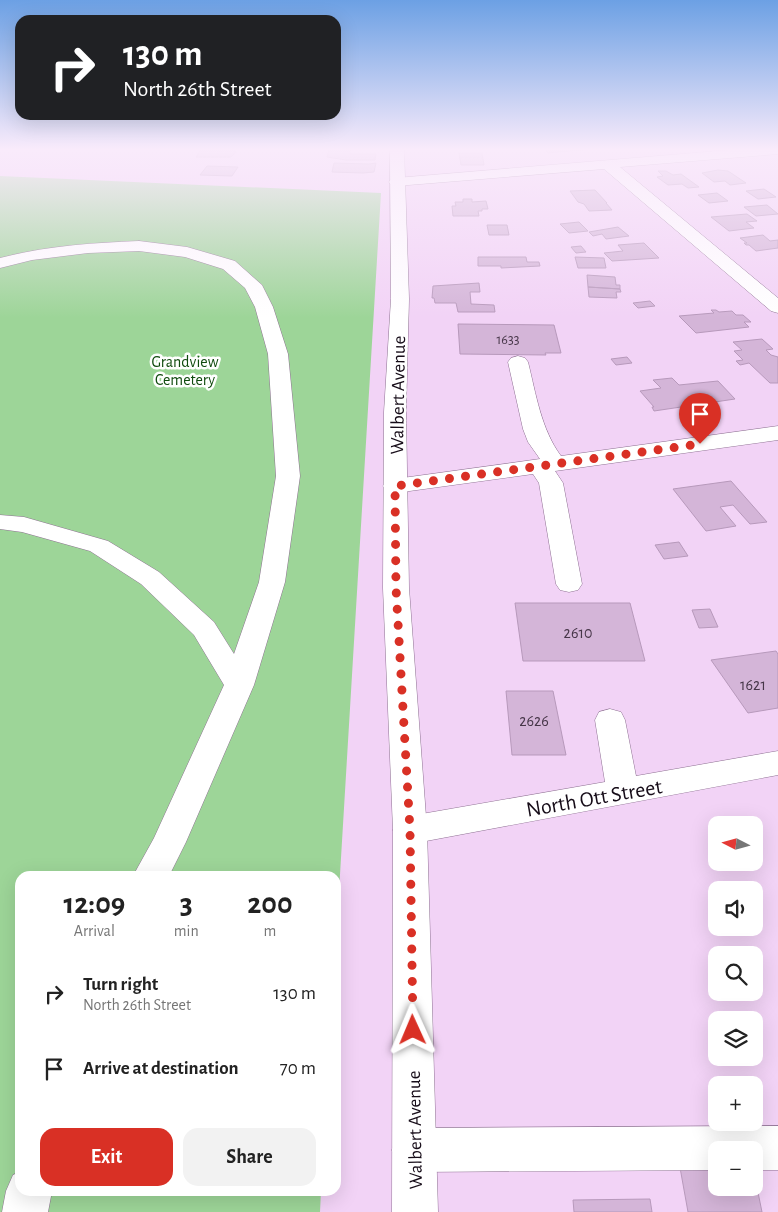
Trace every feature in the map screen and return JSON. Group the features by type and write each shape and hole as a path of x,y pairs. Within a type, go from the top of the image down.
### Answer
{"street":[{"name":"Walbert Avenue","path":"397,205 400,299 395,412 396,588 410,830 415,1212"},
{"path":"656,205 778,307"},
{"path":"0,264 31,255 88,248 139,246 187,252 229,265 253,285 264,307 278,354 288,476 272,582 239,685 169,842 154,871"},
{"path":"518,362 534,429 547,465 569,584"},
{"path":"395,486 778,433"},
{"path":"0,522 24,525 99,546 150,578 204,629 239,685"},
{"path":"610,720 623,792"},
{"name":"North Ott Street","path":"410,830 778,763"},
{"path":"414,1150 778,1148"},
{"path":"25,1212 28,1196"}],"green space":[{"name":"Grandview Cemetery","path":"0,205 380,205 340,871 15,871 15,1196 321,1196 320,1212 0,1212"}],"building":[{"path":"487,205 488,209 478,211 479,216 453,216 452,206"},
{"path":"584,205 607,205 612,210 589,211"},
{"path":"767,205 778,214 756,216 744,207"},
{"path":"747,214 757,221 746,222 754,228 729,231 711,217"},
{"path":"579,222 588,231 569,233 560,224"},
{"path":"487,225 507,225 509,235 489,235"},
{"path":"618,227 629,236 606,239 602,234 593,236 589,232"},
{"path":"763,235 770,241 778,240 778,248 756,251 749,245 746,245 744,243 747,243 740,238"},
{"path":"644,243 659,258 612,261 604,253 623,251 618,245"},
{"path":"581,246 586,252 576,253 571,247"},
{"path":"478,257 526,257 527,262 539,262 540,266 501,268 501,266 478,266"},
{"path":"575,257 604,258 606,268 578,268"},
{"path":"587,275 615,277 616,285 620,285 620,289 588,287"},
{"path":"479,283 480,292 470,292 471,304 494,305 495,312 458,312 456,303 435,303 434,298 432,298 433,286"},
{"path":"588,287 620,289 621,292 616,292 617,298 589,297"},
{"path":"650,301 655,306 638,308 633,303"},
{"path":"711,310 719,312 732,311 736,315 743,315 751,322 744,322 749,327 696,333 679,316 714,313"},
{"path":"458,324 554,325 561,353 545,353 546,355 460,354"},
{"path":"762,339 773,349 766,350 771,355 778,357 778,383 770,383 749,363 740,365 736,361 743,360 734,351 742,350 733,342"},
{"path":"627,357 632,363 616,365 611,359"},
{"path":"672,378 679,385 718,381 735,399 654,411 652,407 654,407 640,391 661,388 653,380"},
{"path":"731,481 767,522 750,524 733,505 720,507 736,526 706,531 673,489"},
{"path":"679,542 688,556 664,559 655,545"},
{"path":"515,603 630,603 645,661 523,661"},
{"path":"710,609 718,627 699,628 692,610"},
{"path":"776,651 778,654 778,708 748,713 711,660"},
{"path":"506,691 553,691 566,755 512,755"},
{"path":"679,1162 708,1163 708,1196 759,1196 762,1212 688,1212"},
{"path":"650,1199 652,1212 574,1212 573,1200"}],"route":[{"path":"413,1030 410,830 396,588 395,486 700,444"}]}
